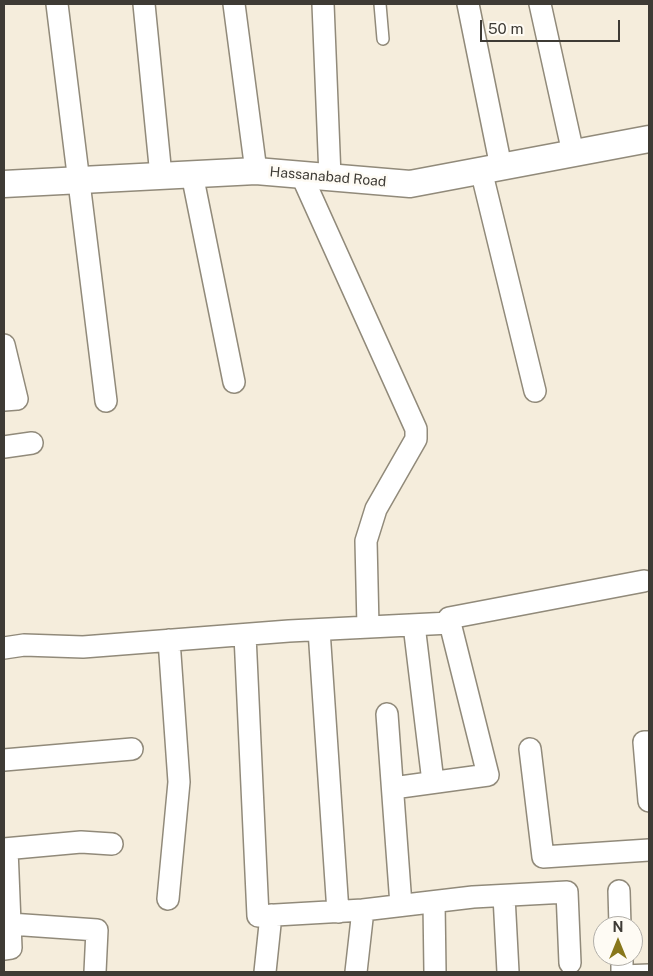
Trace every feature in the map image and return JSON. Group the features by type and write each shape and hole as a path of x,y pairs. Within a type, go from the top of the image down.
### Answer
{"street":[{"path":"57,4 106,401"},
{"path":"144,4 161,176"},
{"path":"234,4 256,171"},
{"path":"323,4 330,177"},
{"path":"468,4 491,169 535,391"},
{"path":"540,4 573,153"},
{"name":"Hassanabad Road","path":"4,184 256,171 410,184 649,139"},
{"path":"192,174 234,382"},
{"path":"301,174 416,429 416,439 376,509 366,541 368,628"},
{"path":"4,345 17,399 4,400"},
{"path":"4,447 32,443"},
{"path":"393,788 488,775 449,618 644,581"},
{"path":"4,648 24,644 83,647 319,630 450,623"},
{"path":"414,625 433,782"},
{"path":"319,630 338,912"},
{"path":"245,635 258,916 338,912 434,902 567,892 570,963"},
{"path":"168,899 179,782 169,640"},
{"path":"387,714 401,906"},
{"path":"649,742 644,742 649,800"},
{"path":"4,760 132,749"},
{"path":"530,749 543,858 649,850"},
{"path":"4,948 11,948 5,849 81,842 112,844"},
{"path":"619,891 620,916"},
{"path":"504,896 508,972"},
{"path":"434,902 435,972"},
{"path":"356,972 363,910"},
{"path":"265,972 271,915"},
{"path":"10,924 97,930 95,972"}],"lane":[{"path":"380,4 383,39"},
{"path":"622,966 649,970"}]}
